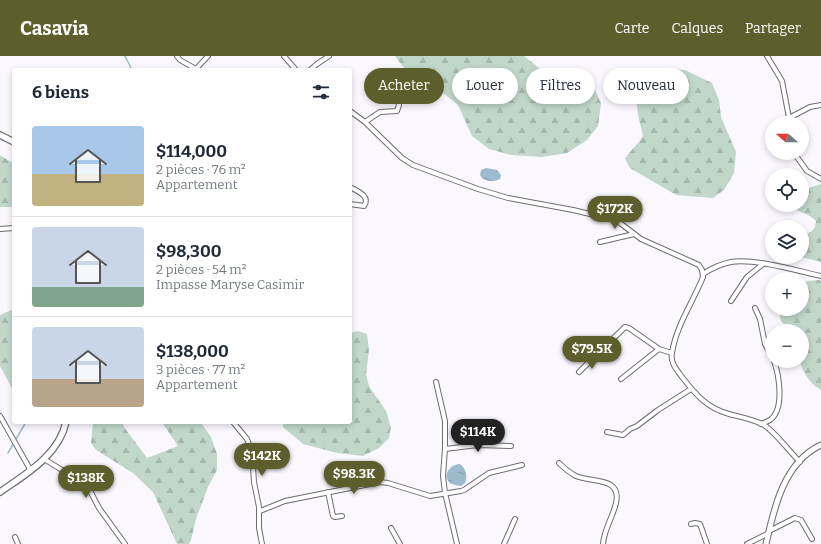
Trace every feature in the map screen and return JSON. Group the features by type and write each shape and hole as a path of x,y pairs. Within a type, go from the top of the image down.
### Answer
{"main road":[{"path":"0,135 12,141"},
{"path":"0,492 31,471 44,459 56,445 64,432 66,424"}],"street":[{"path":"177,56 180,60 192,68"},
{"path":"197,68 208,56"},
{"path":"284,56 294,68"},
{"path":"312,68 329,56"},
{"path":"767,56 782,81 789,116"},
{"path":"365,122 380,112 397,111 399,104"},
{"path":"797,116 810,107 821,105"},
{"path":"352,112 365,122 402,158 413,165 478,189 508,198 573,210 611,219 620,223 642,239 697,263 703,274 682,322 672,353 673,365 692,389 711,408 762,424 770,430 800,462"},
{"path":"799,160 807,171 821,179"},
{"path":"352,188 364,195 366,203 364,206 352,204"},
{"path":"0,229 12,228"},
{"path":"600,242 634,234"},
{"path":"703,274 715,266 740,261 763,264 821,276"},
{"path":"731,300 747,277 763,264"},
{"path":"755,308 760,319 765,344"},
{"path":"579,372 624,328 629,328 659,349 672,353"},
{"path":"621,379 659,349"},
{"path":"762,424 771,420 778,407 779,385 775,368"},
{"path":"436,382 445,421 443,476 445,493 457,544"},
{"path":"608,432 623,435 658,410 692,389"},
{"path":"0,416 31,471"},
{"path":"235,424 247,439 252,452 254,482 260,511 259,528 262,544"},
{"path":"445,449 478,445 511,446"},
{"path":"766,544 778,499 791,472 809,452 821,445"},
{"path":"44,459 85,481 99,508 125,544"},
{"path":"559,463 576,476 602,481 609,484 616,490 616,504 605,531 604,544"},
{"path":"260,511 285,501 380,482 430,496 464,490 489,473 522,465"},
{"path":"328,492 333,516 342,516"},
{"path":"747,544 796,518 801,520 812,539"},
{"path":"504,544 515,519"},
{"path":"691,524 694,522 700,524 707,544"},
{"path":"391,528 400,544"},
{"path":"15,537 18,544"}],"green space":[{"path":"395,56 524,56 539,68 526,68 526,104 595,104 595,90 601,103 598,126 587,140 567,153 542,157 511,155 489,149 472,136 457,104 518,104 518,68 452,68 452,100 444,94 444,68 404,68"},
{"path":"689,72 712,83 719,100 721,117 736,152 734,173 724,190 713,198 676,195 630,168 625,159 643,136 637,104 689,104"},
{"path":"0,155 12,163 12,207 0,207"},
{"path":"821,184 821,262 809,259 809,233 815,227 816,221 810,216 801,212 809,212 809,188"},
{"path":"809,281 821,281 821,390 810,382 802,368 809,368 809,324 784,324 780,316 809,316"},
{"path":"12,310 12,388 0,366 0,315"},
{"path":"358,331 367,334 369,350 366,374 369,386 386,411 391,427 389,438 379,448 363,456 337,453 303,444 283,427 283,424 352,424 352,332"},
{"path":"93,424 123,424 124,427 147,458 178,446 163,424 202,424 211,437 217,454 217,470 208,487 196,519 189,544 177,544 153,492 133,473 96,450 91,443"}],"water":[{"path":"486,168 497,170 501,175 500,179 491,181 482,178 480,175 481,170"},
{"path":"460,464 464,468 466,475 466,481 461,486 450,483 447,479 447,472 451,467"}],"waterway":[{"path":"125,56 131,68"},
{"path":"8,453 25,424"}]}
